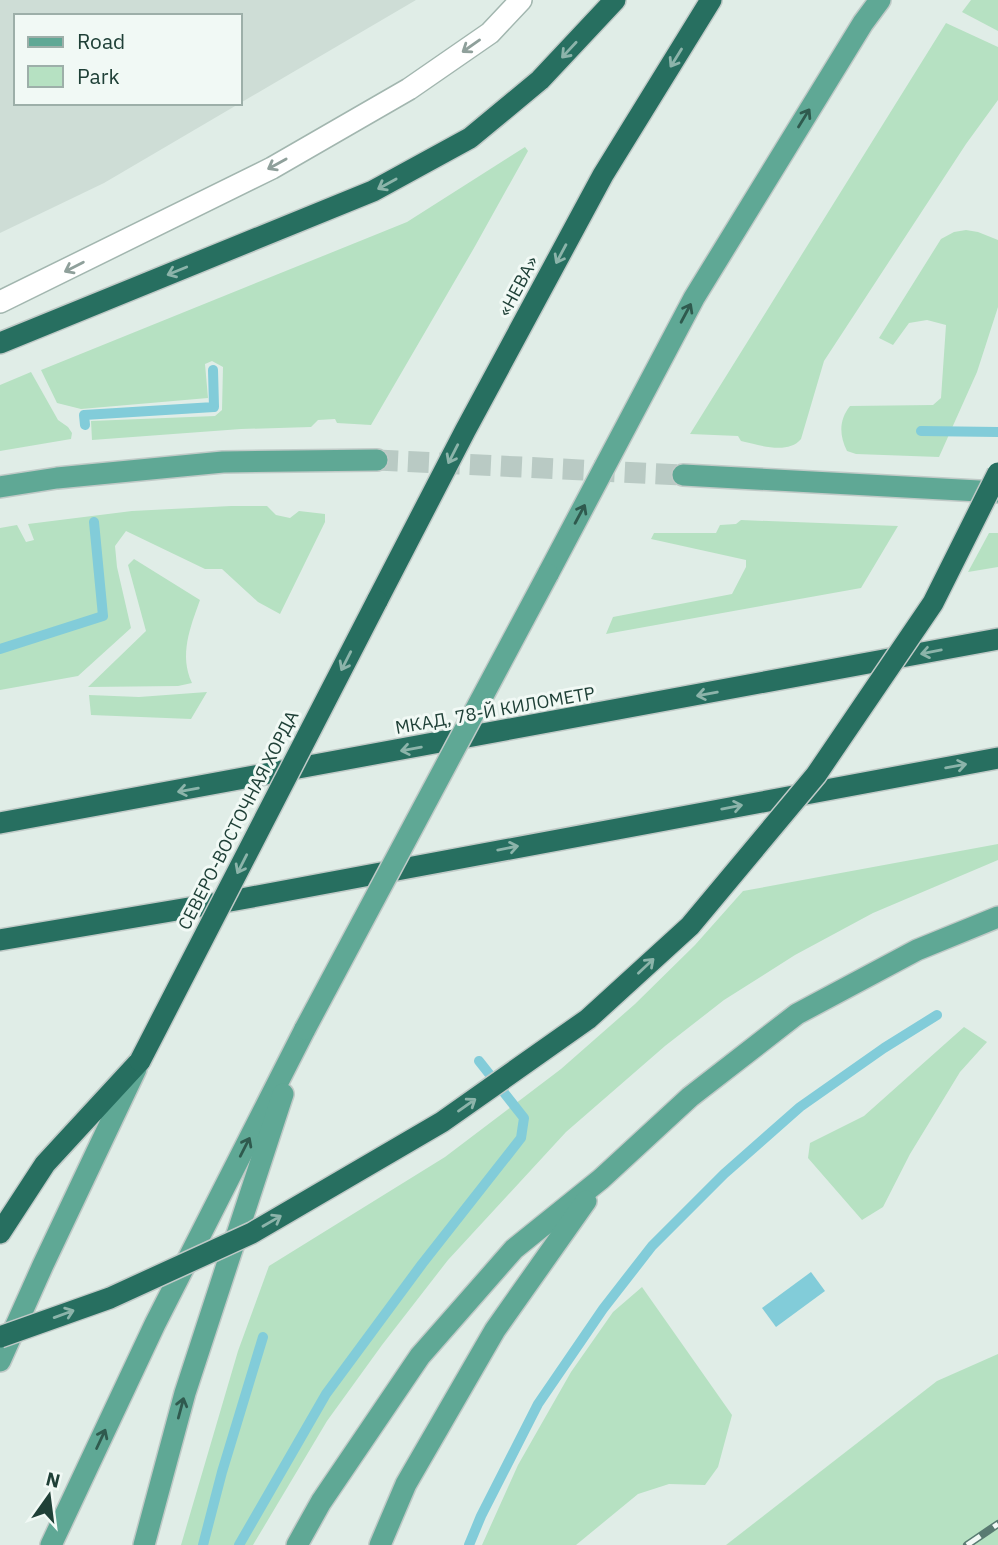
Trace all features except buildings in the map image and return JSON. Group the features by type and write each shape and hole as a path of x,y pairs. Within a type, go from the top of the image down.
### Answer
{"highway":[{"path":"0,343 373,191 470,138 540,80 615,0"},
{"name":"«НЕВА»","path":"377,601 603,175 711,0"},
{"path":"0,1338 110,1298 252,1233 442,1122 588,1019 690,926 816,775 933,603 998,473"},
{"name":"СЕВЕРО-ВОСТОЧНАЯ ХОРДА","path":"0,1233 45,1164 140,1060 377,601"},
{"name":"МКАД, 78-Й КИЛОМЕТР","path":"0,823 998,639"},
{"path":"0,940 236,900 998,758"}],"main road":[{"path":"51,1545 155,1324 305,1029 694,298 863,23 880,0"},
{"path":"0,487 57,478 223,461 377,460"},
{"path":"683,475 998,492"},
{"path":"297,1545 321,1502 421,1356 514,1249 601,1179 690,1097 797,1014 917,950 998,917"},
{"path":"144,1545 185,1393 305,1029"},
{"path":"0,1361 140,1060"},
{"path":"380,1545 406,1484 495,1330 601,1179"}],"street":[{"path":"0,302 272,168 398,96 490,33 521,0"}],"shaded area":[{"path":"0,0 416,0 242,102 242,14 14,14 14,105 237,105 104,183 0,233"}],"green space":[{"path":"971,0 998,0 998,31 962,12"},
{"path":"946,23 998,47 998,100 966,144 824,361 801,439 789,447 773,448 741,441 738,436 690,434"},
{"path":"525,147 528,151 371,425 337,423 335,419 318,420 311,427 241,429 92,440 91,421 215,416 222,410 223,367 212,361 205,364 208,398 81,409 57,403 41,370 407,222"},
{"path":"966,230 998,240 998,307 977,372 939,457 856,454 847,451 841,428 850,406 933,405 941,398 946,325 927,320 909,323 893,345 879,338 941,239 954,232"},
{"path":"31,372 58,420 72,433 71,439 0,451 0,385"},
{"path":"267,506 276,515 290,518 299,511 325,514 325,522 280,614 258,602 222,569 205,569 126,531 115,546 131,628 78,676 0,690 0,528 17,525 26,542 34,540 28,524 132,511"},
{"path":"741,520 898,526 861,588 606,634 613,617 732,594 746,567 746,560 651,539 654,533 716,533 720,525 736,524"},
{"path":"989,533 998,533 998,567 968,572"},
{"path":"134,559 200,600 186,652 192,683 178,686 88,687 146,631 128,565"},
{"path":"207,692 191,719 91,715 89,695 139,697"},
{"path":"998,844 998,860 873,913 795,955 724,1000 665,1046 566,1132 448,1260 327,1421 253,1545 181,1545 238,1351 269,1266 445,1157 561,1069 635,1004 695,945 743,891"},
{"path":"964,1027 987,1042 960,1072 910,1154 883,1207 862,1220 808,1158 810,1143 864,1116"},
{"path":"642,1287 732,1415 718,1467 705,1485 669,1484 638,1494 576,1545 482,1545 518,1465 571,1372 613,1312"},
{"path":"998,1354 998,1545 726,1545 937,1381"}],"water":[{"path":"811,1272 825,1291 776,1327 762,1308"}],"waterway":[{"path":"85,425 84,415 214,407 213,370"},
{"path":"921,431 998,432"},
{"path":"0,649 103,616 94,522"},
{"path":"469,1545 538,1404 603,1309 652,1246 724,1174 800,1107 884,1048 937,1015"},
{"path":"239,1545 326,1394 422,1264 521,1138 524,1118 479,1061"},
{"path":"203,1545 263,1337"}],"tunnel":[{"path":"377,460 683,475"}],"railway":[{"path":"967,1545 998,1524"}]}
